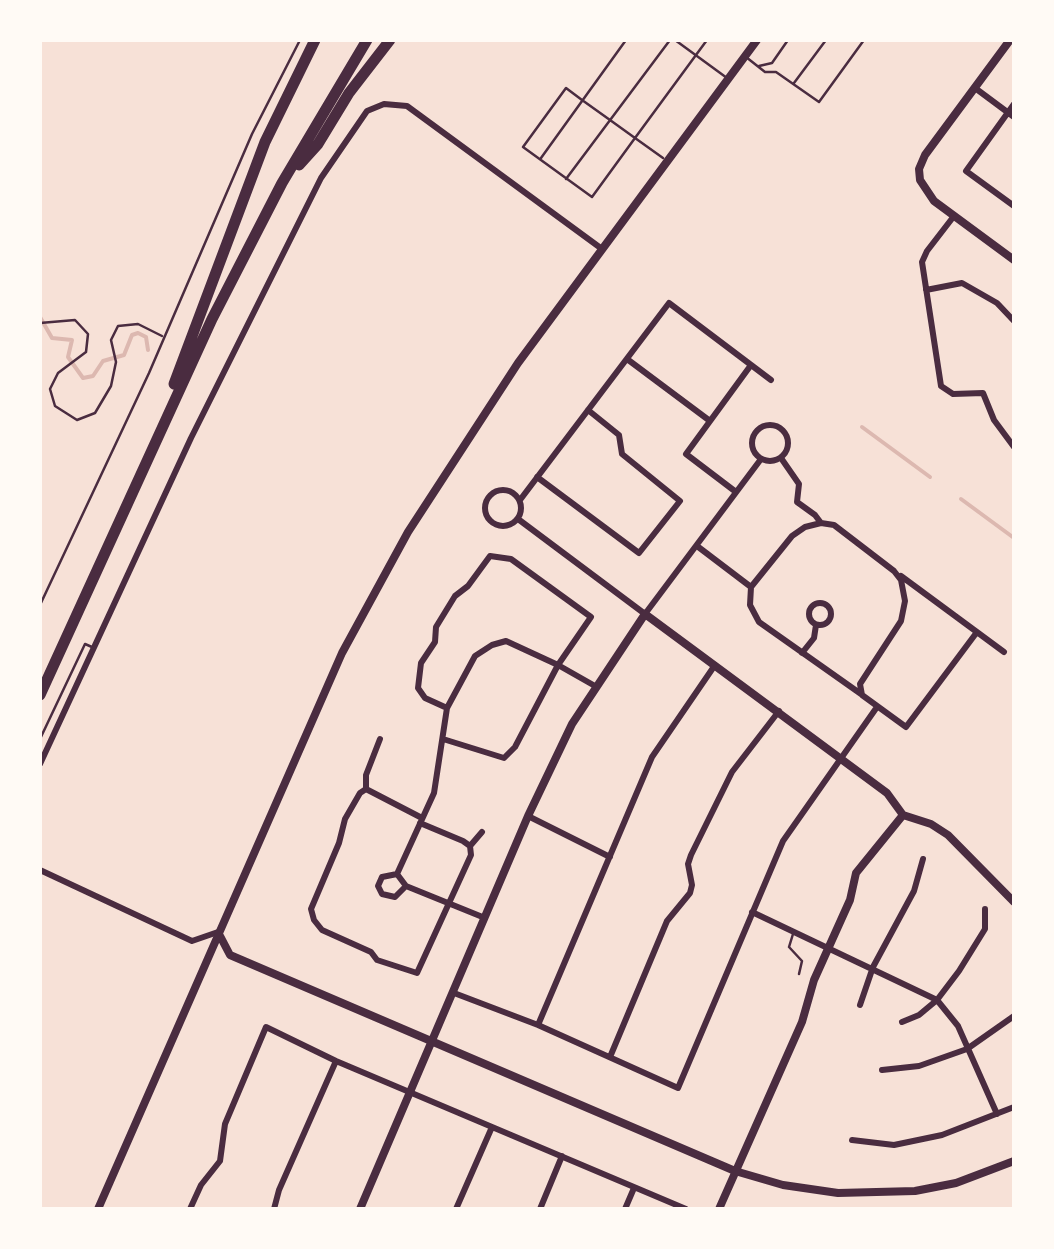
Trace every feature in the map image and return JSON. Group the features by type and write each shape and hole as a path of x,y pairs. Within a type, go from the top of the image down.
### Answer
{"highway":[{"path":"120,517 266,142 315,40"},
{"path":"40,695 212,319 282,182 367,40"},
{"path":"282,182 318,144 390,40"}],"street":[{"path":"98,1209 342,653 408,532 518,363 757,40"},
{"path":"1010,40 919,169 926,192 1014,260"},
{"path":"975,88 1011,115"},
{"path":"40,764 190,438 321,178 367,111 384,104 407,106 602,249"},
{"path":"1014,104 1011,115 966,171 1014,206"},
{"path":"954,216 922,262 941,386 953,394 983,393 994,420 1014,447"},
{"path":"926,290 962,284 998,303 1014,321"},
{"path":"520,500 669,303 771,380"},
{"path":"627,359 710,421"},
{"path":"736,492 686,454 752,366"},
{"path":"537,477 640,553 680,501 622,454 619,436 588,410"},
{"path":"773,425 784,431 789,442 781,458 769,462 761,459 752,447 754,435 762,427 773,425"},
{"path":"781,458 799,484 797,502 821,523"},
{"path":"360,1209 528,816 594,686 761,459"},
{"path":"497,490 510,491 522,506 518,519 500,526 489,520 484,508 487,499 497,490"},
{"path":"518,519 840,756 887,793 903,815 931,824 948,835 1014,902"},
{"path":"978,632 906,727 760,622 750,605 750,586 792,536 805,527 834,525 894,571 978,632 1004,652"},
{"path":"697,546 750,586"},
{"path":"443,738 504,758 515,747 558,664 591,617 511,560 490,556 468,586 455,596 421,663 418,688 425,698 447,708"},
{"path":"862,695 860,684 902,621 905,600 894,571"},
{"path":"802,653 814,638 816,624"},
{"path":"396,874 434,793 447,708 475,656 506,641 558,664 594,686"},
{"path":"538,1024 652,757 714,665"},
{"path":"454,993 538,1024 678,1088 783,841 877,707"},
{"path":"610,1057 667,921 690,893 688,864 732,772 778,711"},
{"path":"380,739 366,775 366,789 345,818 339,843 311,909 322,930 372,952 377,960 417,973 471,855 470,846 482,832"},
{"path":"366,789 470,846"},
{"path":"719,1209 802,1022 805,1002 850,900 856,874 903,815"},
{"path":"528,816 610,857"},
{"path":"860,1004 872,967 914,891 924,859"},
{"path":"40,870 192,940 218,932"},
{"path":"396,874 406,886 486,918"},
{"path":"396,874 382,877 378,886 382,894 395,896 406,886"},
{"path":"902,1022 919,1015 937,1000 974,950 985,929 985,909"},
{"path":"752,912 937,1000 958,1026 997,1114"},
{"path":"218,932 230,955 735,1171 817,1192 870,1194 956,1183 1014,1162"},
{"path":"882,1070 919,1066 968,1049 1014,1016"},
{"path":"190,1209 201,1185 220,1161 225,1124 266,1027 336,1061 686,1209"},
{"path":"274,1209 336,1061"},
{"path":"852,1140 894,1145 942,1135 1014,1107"},
{"path":"456,1209 492,1127"},
{"path":"540,1209 562,1156"},
{"path":"625,1209 634,1188"}],"lane":[{"path":"40,605 164,337 252,134 300,40"},
{"path":"540,160 626,40"},
{"path":"566,178 672,40 728,79"},
{"path":"667,161 635,138 610,120 582,100 566,88 523,147 592,198 635,138 707,40"},
{"path":"757,66 772,63 788,40"},
{"path":"794,84 826,40"},
{"path":"745,56 765,72 776,72 819,102 864,40"},
{"path":"42,322 68,318 83,326 88,344 78,360 52,382 50,397 62,412 84,420 102,405 116,371 110,340 113,332 125,323 138,324 164,337"},
{"path":"40,740 84,644 94,648"},
{"path":"794,932 789,947 802,961 799,974"}],"waterway":[{"path":"40,317 52,338 72,340 68,357 83,378 93,376 103,361 124,355 132,335 146,337 148,350"},
{"path":"862,427 930,477"},
{"path":"961,499 1014,538"}]}
